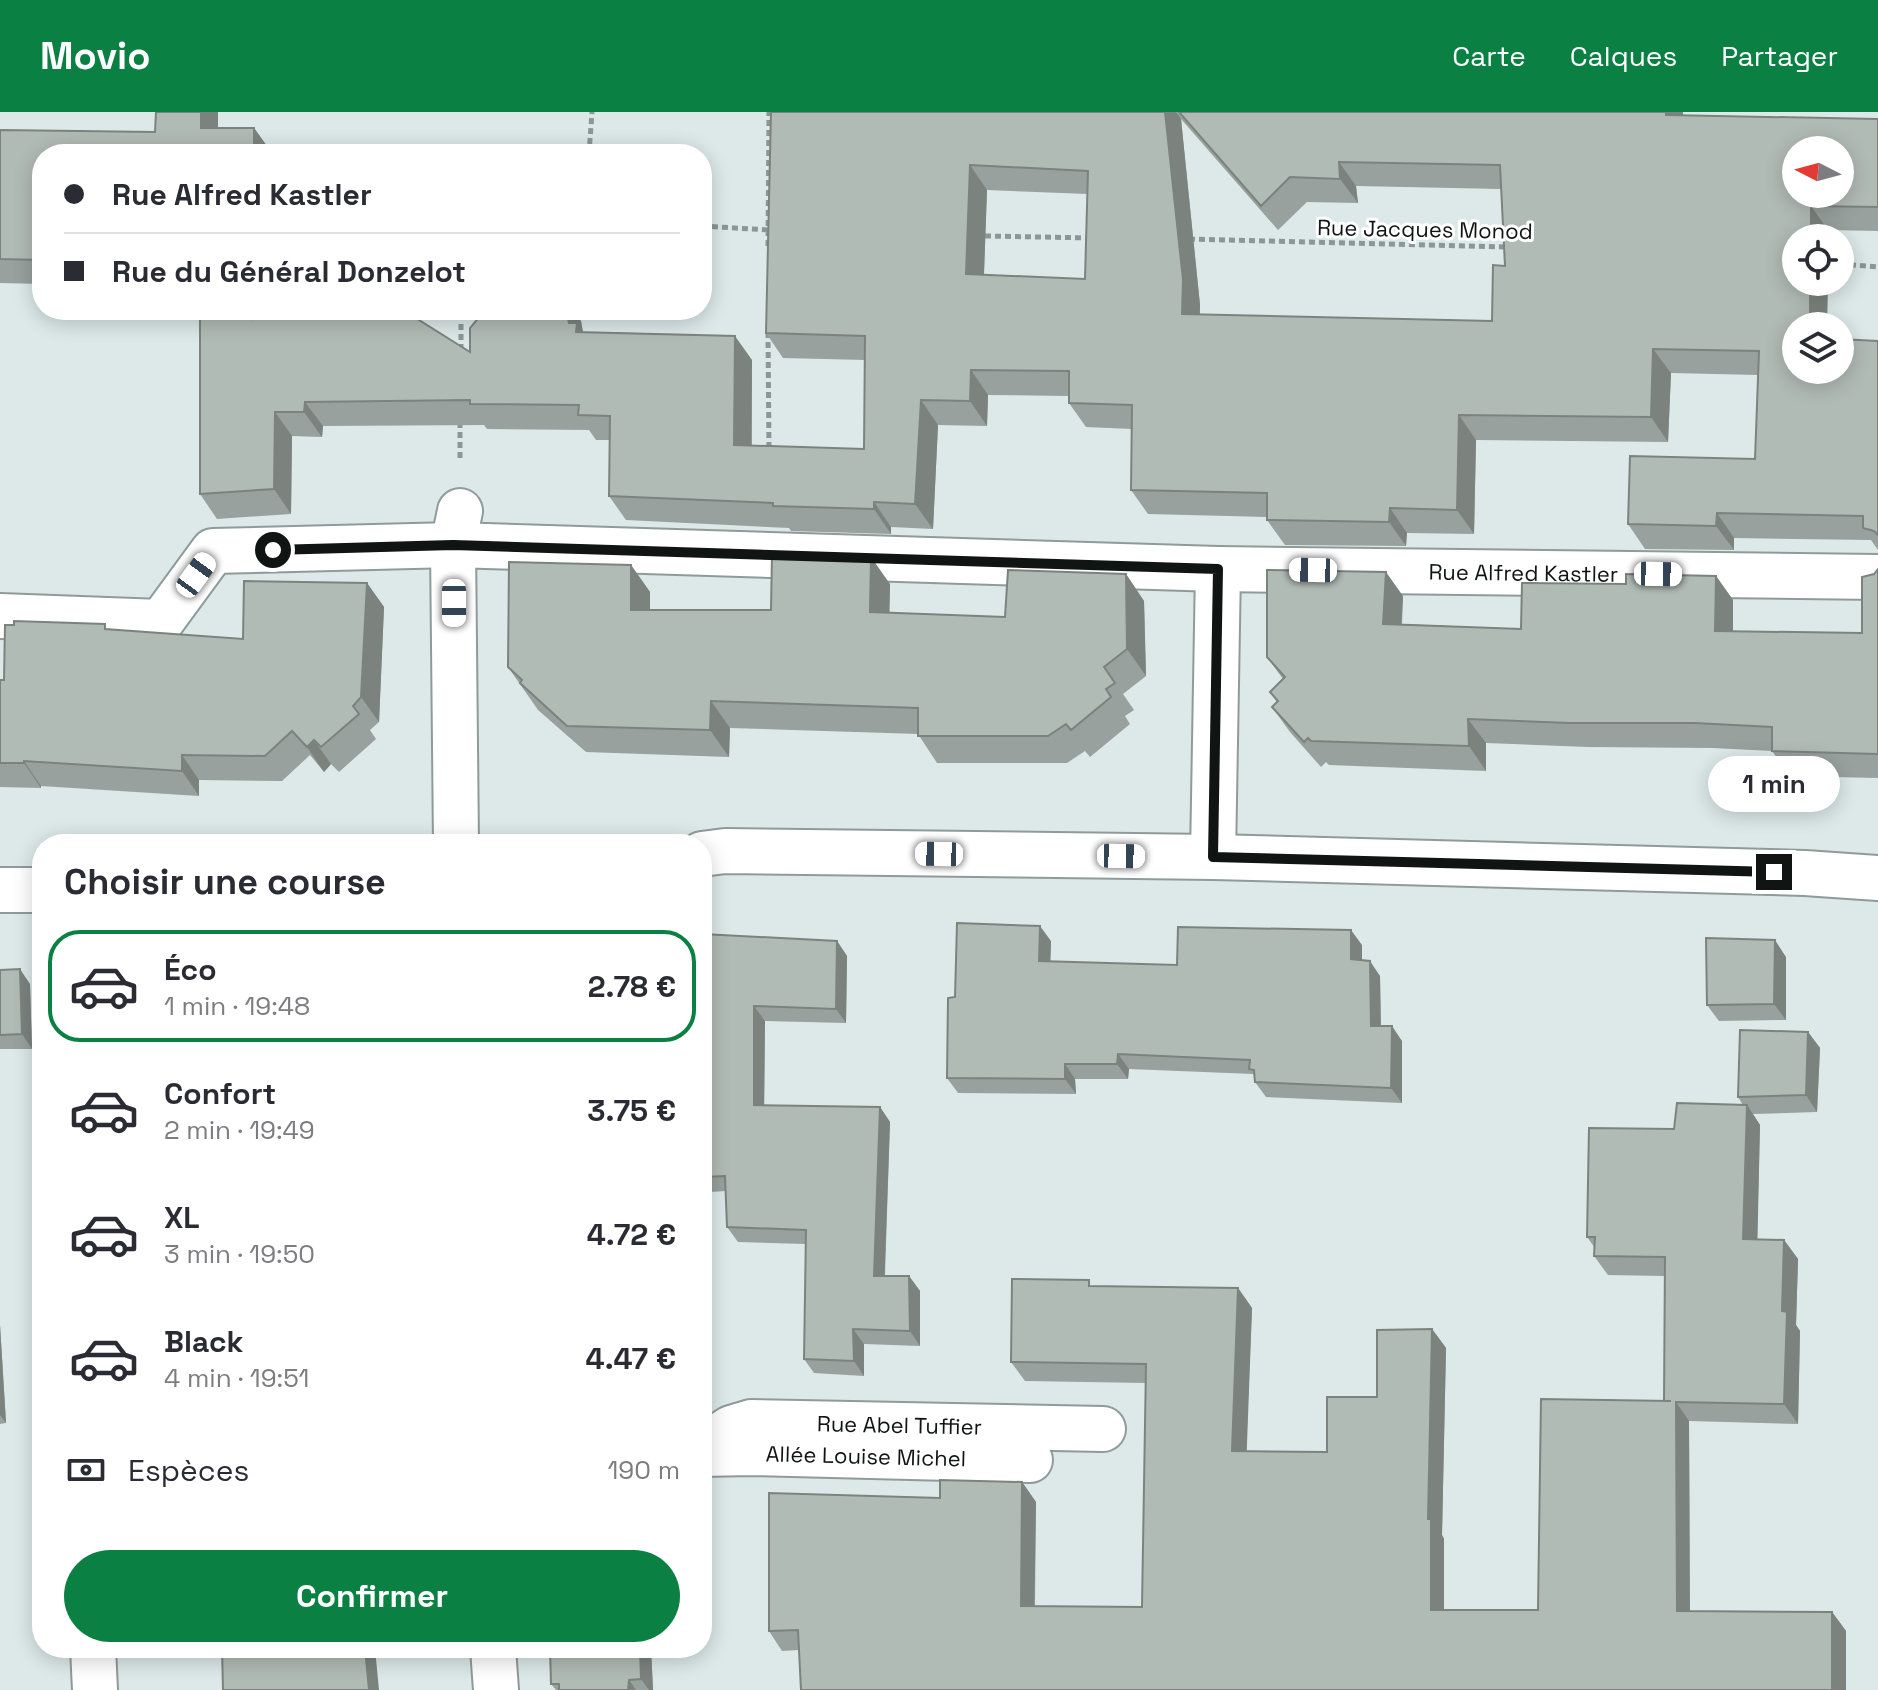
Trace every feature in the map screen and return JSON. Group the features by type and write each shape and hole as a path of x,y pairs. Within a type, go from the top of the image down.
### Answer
{"street":[{"name":"Rue Alfred Kastler","path":"0,616 161,622 213,551 456,528 1218,569 1878,577"},
{"path":"456,528 456,834"},
{"path":"1213,857 1218,569"},
{"path":"712,853 1213,857 1805,873 1878,878"},
{"path":"0,890 32,890"},
{"name":"Rue Abel Tuffier","path":"712,1440 731,1428 751,1422 1103,1429"},
{"name":"Allée Louise Michel","path":"712,1454 1030,1460"},
{"path":"93,1658 95,1690"},
{"path":"494,1658 496,1690"}],"path":[{"path":"590,144 592,112"},
{"path":"768,246 769,112"},
{"path":"712,227 783,231"},
{"path":"985,236 1104,238"},
{"name":"Rue Jacques Monod","path":"1180,239 1510,247"},
{"path":"1854,265 1878,267"},
{"path":"461,320 461,356"},
{"path":"768,323 769,463"},
{"path":"456,528 460,418"}],"building":[{"path":"156,112 201,112 201,128 254,128 254,144 32,144 32,260 0,259 0,130 155,132"},
{"path":"771,112 1165,112 1183,280 1182,314 1492,321 1493,265 1505,266 1500,165 1339,162 1340,179 1290,177 1261,206 1179,112 1666,112 1666,115 1878,119 1878,207 1854,207 1854,136 1782,136 1782,208 1811,208 1811,224 1782,224 1782,296 1810,296 1810,312 1782,312 1782,384 1854,384 1854,340 1878,341 1878,535 1863,528 1863,516 1717,513 1716,526 1628,524 1630,456 1755,459 1759,351 1653,349 1651,417 1459,415 1457,510 1390,508 1389,522 1267,520 1267,493 1131,490 1132,405 1069,403 1069,371 971,370 970,401 921,400 915,504 874,502 874,509 609,496 610,416 578,415 579,405 470,404 470,400 305,402 304,412 275,412 274,489 200,494 200,320 419,320 470,352 470,328 477,320 568,320 569,323 577,323 576,332 735,336 734,445 864,449 865,336 766,333","holes":["970,165 1088,171 1085,279 966,274"]},
{"path":"772,554 871,557 870,612 1005,617 1008,570 1126,574 1127,649 1104,667 1115,683 1106,689 1111,697 1071,730 1066,724 1048,736 918,736 918,708 711,701 710,730 567,726 520,683 522,680 508,667 509,562 631,565 631,610 771,610"},
{"path":"1878,569 1878,754 1772,751 1772,727 1695,723 1468,719 1469,746 1311,741 1308,738 1304,742 1272,707 1278,701 1270,692 1285,677 1267,657 1267,570 1386,572 1383,624 1521,629 1522,583 1626,584 1626,574 1716,576 1715,631 1862,633 1862,577 1874,574"},
{"path":"244,581 367,583 361,697 353,706 359,714 321,747 314,740 307,747 292,731 265,756 182,755 182,771 24,761 0,763 0,680 4,680 5,625 14,625 14,621 105,624 105,629 243,639"},
{"path":"957,923 1040,926 1039,961 1177,965 1178,927 1351,930 1351,959 1370,961 1371,1026 1392,1026 1391,1088 1255,1082 1254,1070 1249,1069 1250,1060 1118,1054 1117,1064 1065,1064 1065,1079 947,1078 948,998 955,997"},
{"path":"712,935 837,941 836,1009 754,1006 754,1105 880,1107 874,1276 909,1276 910,1331 853,1329 854,1361 804,1359 806,1230 727,1227 725,1176 712,1177"},
{"path":"1706,938 1775,940 1774,1004 1707,1005"},
{"path":"20,969 22,1034 0,1035 0,970"},
{"path":"1740,1030 1808,1032 1806,1095 1738,1097"},
{"path":"1677,1103 1747,1105 1743,1239 1784,1240 1782,1311 1787,1312 1784,1404 1676,1402 1677,1611 1832,1612 1832,1690 801,1690 798,1630 769,1631 769,1493 940,1498 940,1480 1022,1482 1021,1606 1142,1607 1146,1364 1011,1362 1012,1279 1089,1280 1089,1286 1238,1288 1232,1451 1327,1452 1327,1397 1377,1397 1377,1330 1432,1329 1428,1519 1431,1519 1431,1610 1538,1610 1541,1399 1664,1401 1665,1257 1594,1256 1595,1237 1587,1237 1589,1128 1674,1129"},
{"path":"222,1658 366,1658 369,1690 223,1690"},
{"path":"550,1658 640,1658 641,1679 629,1680 628,1690 559,1690 559,1684 551,1684"}],"route":[{"path":"273,550 453,545 1218,569 1213,857 1774,872"}]}
